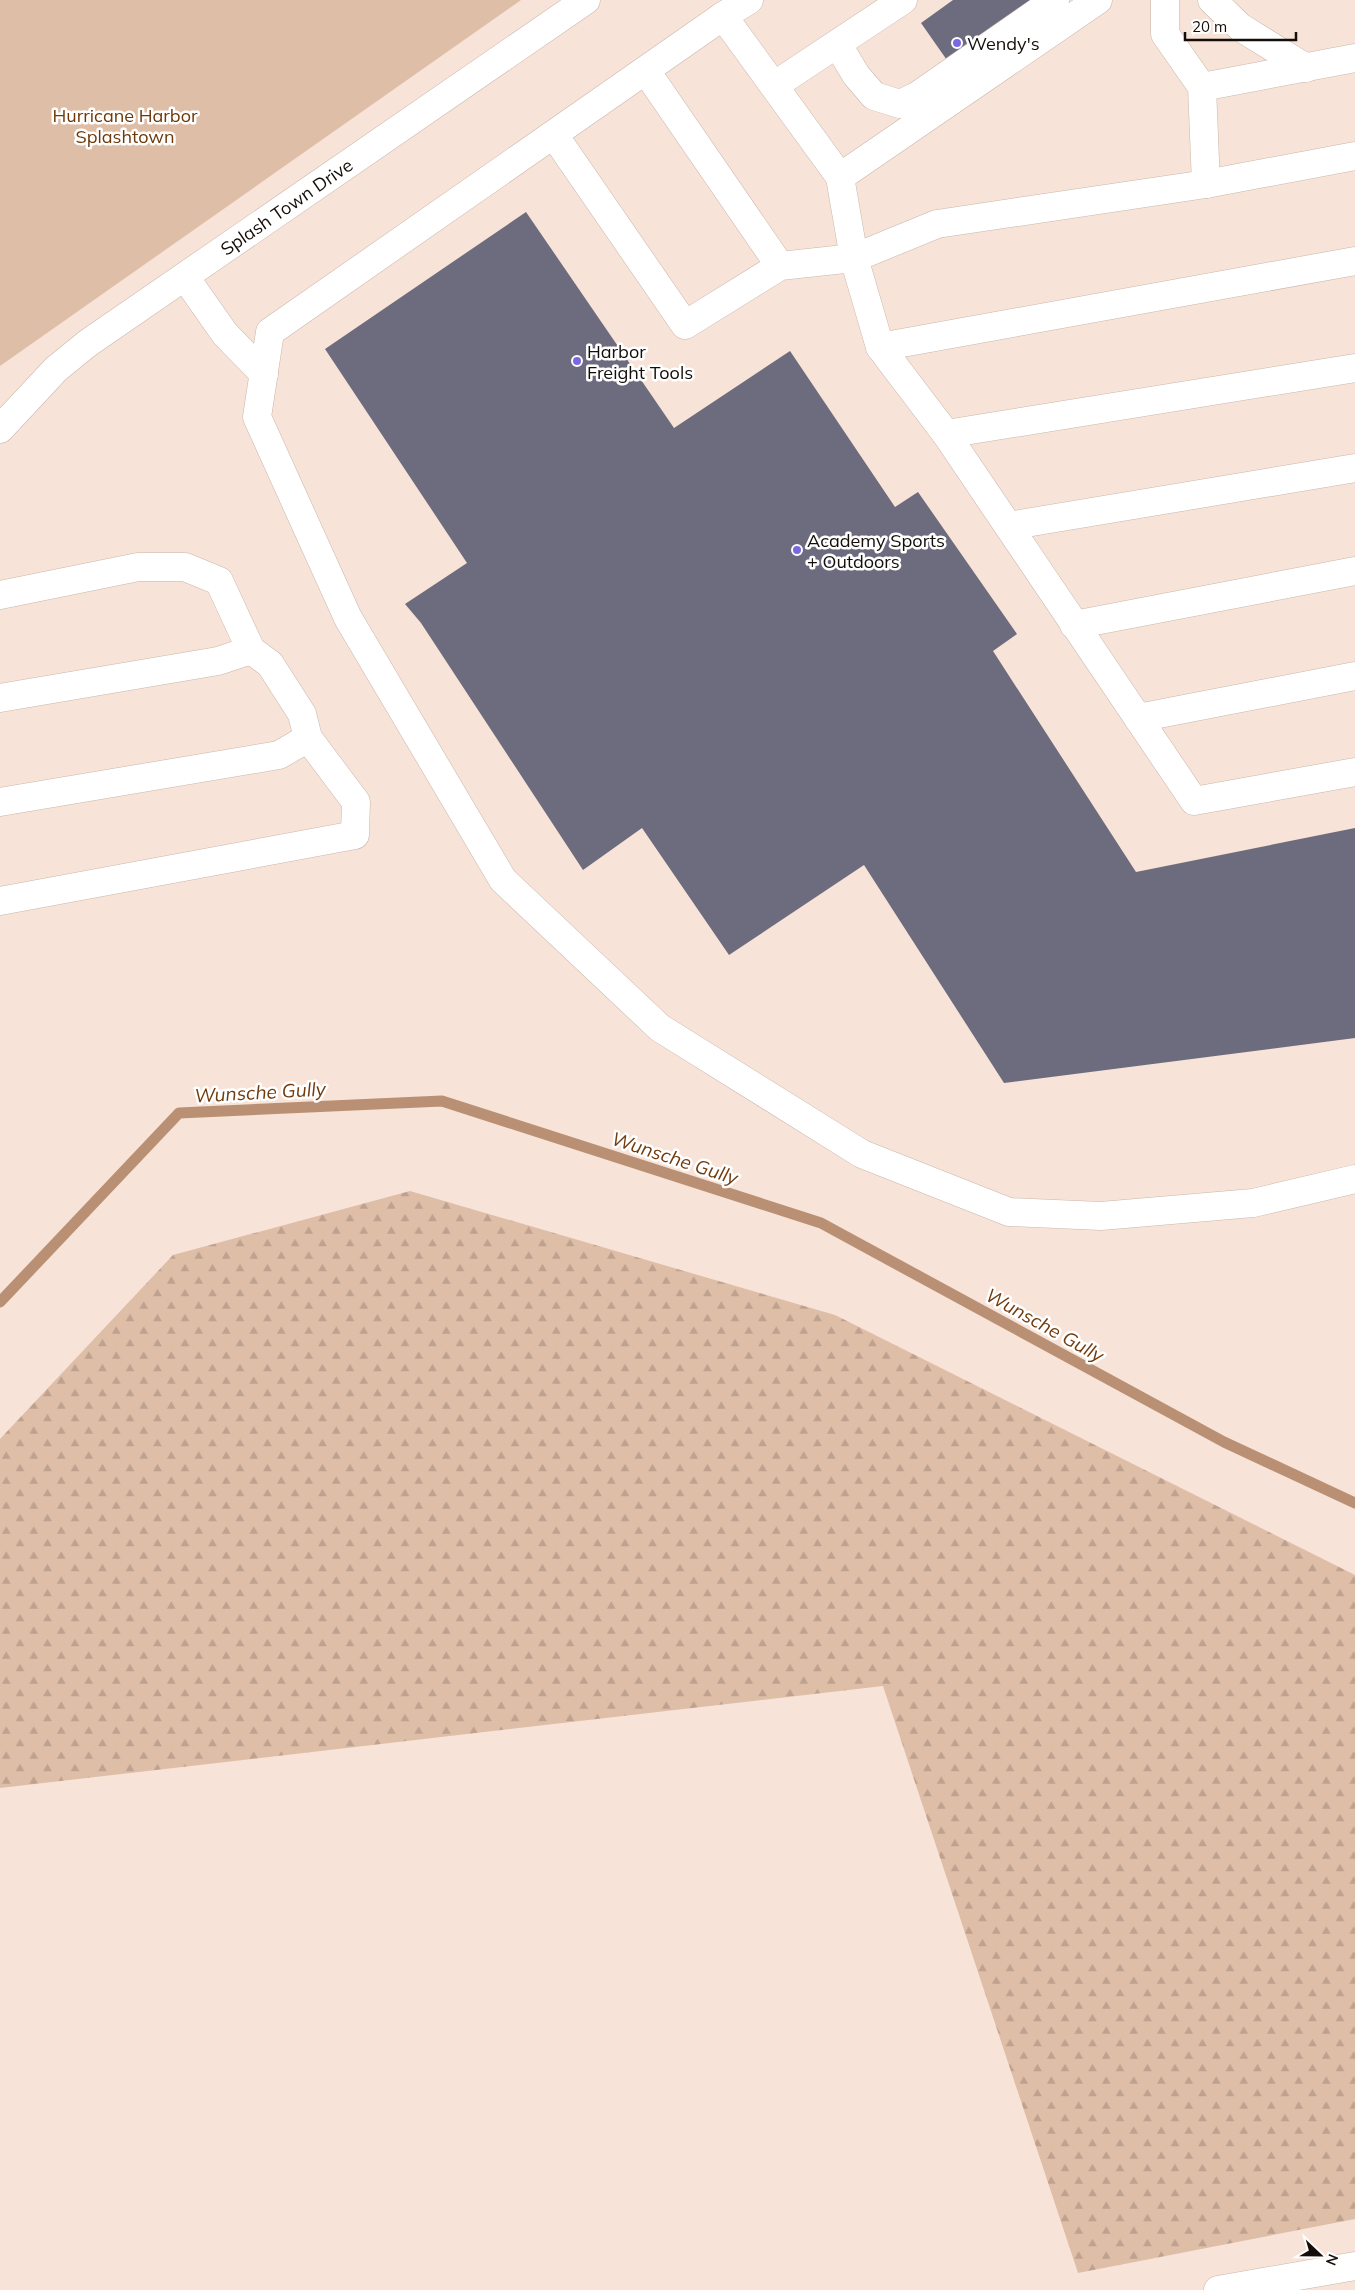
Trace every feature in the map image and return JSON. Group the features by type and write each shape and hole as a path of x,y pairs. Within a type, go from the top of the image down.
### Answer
{"lane":[{"name":"Splash Town Drive","path":"5,419 62,363 88,343 586,0"},
{"path":"749,0 723,16 270,332 257,417 348,618 503,880 660,1028 862,1154 1009,1212 1101,1216 1253,1203 1355,1179"},
{"path":"775,85 838,45 903,0"},
{"path":"838,45 856,75 874,96 900,104 917,96 1055,0"},
{"path":"840,176 1098,0"},
{"path":"1165,0 1165,34 1202,87 1206,184"},
{"path":"1212,0 1240,27 1306,68"},
{"path":"723,16 840,176 854,258 880,347 946,434 1194,801 1355,772"},
{"path":"1202,87 1355,58"},
{"path":"646,71 780,266"},
{"path":"554,135 685,325 780,266 854,258 937,224 1206,184 1355,156"},
{"path":"880,347 1355,261"},
{"path":"185,277 224,334 264,374"},
{"path":"946,434 1355,368"},
{"path":"1008,526 1355,468"},
{"path":"0,595 138,567 185,567 219,580 251,650 270,664 302,714 308,738 356,802 355,835 0,901"},
{"path":"1074,624 1355,571"},
{"path":"0,698 218,661 251,650"},
{"path":"1138,718 1355,676"},
{"path":"0,802 279,755 308,738"},
{"path":"1218,2290 1355,2266"}],"green space":[{"name":"Hurricane Harbor Splashtown","path":"0,0 521,0 0,366"},
{"path":"410,1191 835,1315 1355,1575 1355,2219 1078,2273 883,1686 0,1788 0,1439 173,1255"}],"building":[{"name":"Wendy's","path":"953,0 1039,0 949,63 921,23"},
{"path":"526,212 674,428 790,351 895,507 918,492 1017,634 993,651 1136,872 1355,828 1355,1038 1004,1083 864,865 729,955 642,828 583,870 421,623 405,604 467,563 325,349"}],"waterway":[{"name":"Wunsche Gully","path":"0,1302 179,1113 442,1101 821,1223 1224,1442 1355,1503"}],"place":[{"name":"Wendy's","path":"957,43"},
{"name":"Harbor Freight Tools","path":"577,361"},
{"name":"Academy Sports + Outdoors","path":"797,550"}]}
